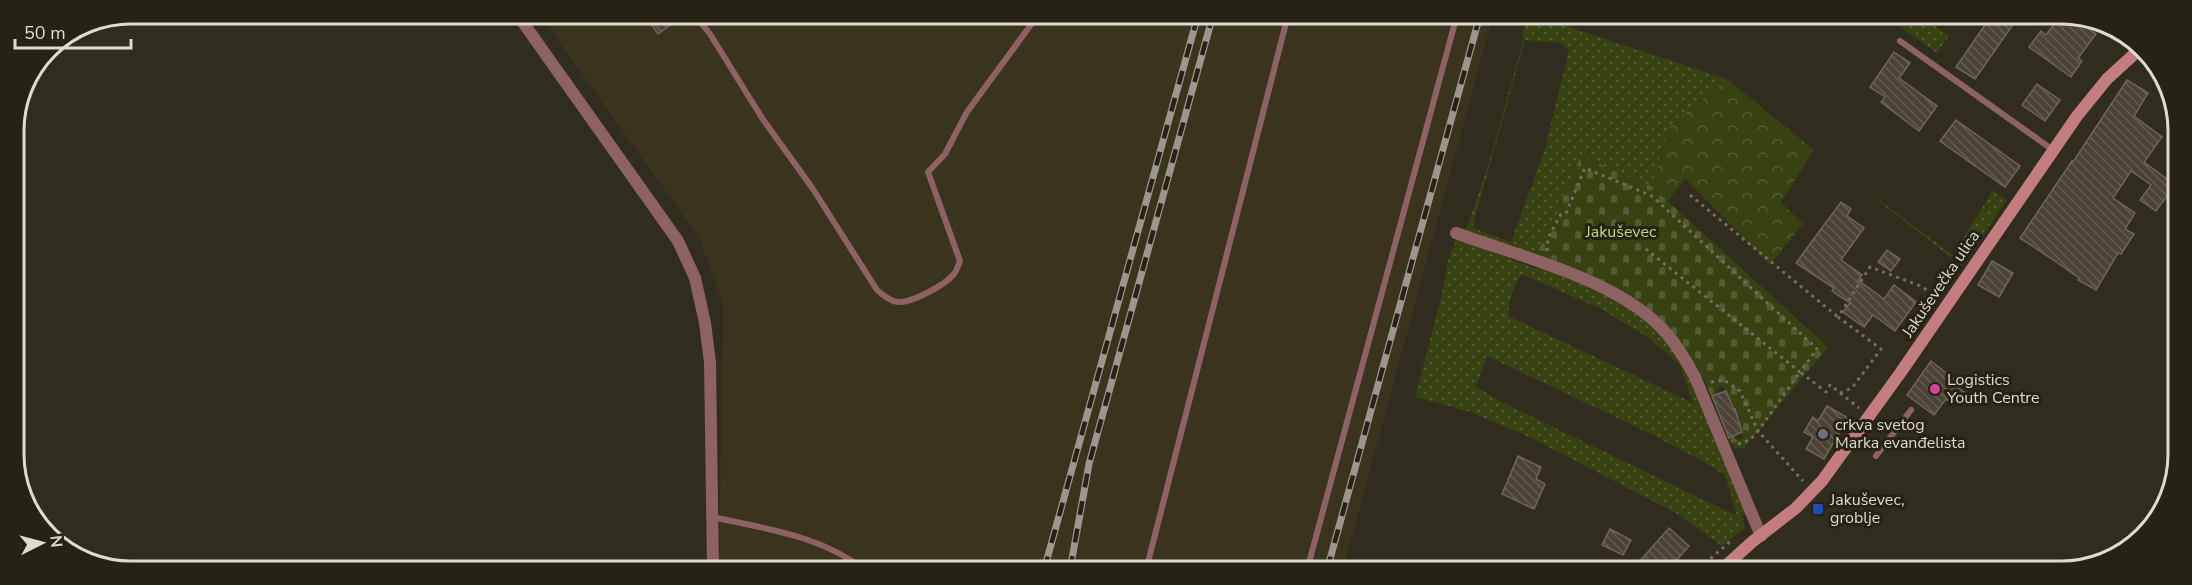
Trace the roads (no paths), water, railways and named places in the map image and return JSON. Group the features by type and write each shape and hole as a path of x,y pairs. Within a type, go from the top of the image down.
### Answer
{"main road":[{"name":"Jakuševečka ulica","path":"1732,561 1796,508 1822,481 2093,94 2135,53"}],"street":[{"path":"524,24 678,241 695,278 705,323 710,362 713,561"},
{"path":"1456,234 1584,279 1613,293 1647,316 1666,333 1702,385 1761,536"}],"lane":[{"path":"702,24 762,118 813,189 877,290 897,302 908,302 923,295 940,286 956,272 960,261 928,172 945,154 967,112 1031,24"},
{"path":"1148,561 1286,24"},
{"path":"1309,561 1455,24"},
{"path":"1900,41 2053,150"},
{"path":"1876,456 1911,410"},
{"path":"711,517 810,538 852,561"}],"railway":[{"path":"1046,561 1196,24"},
{"path":"1072,561 1089,464 1211,24"},
{"path":"1329,561 1478,24"}],"place":[{"name":"Logistics Youth Centre","path":"1935,389"},
{"name":"crkva svetog Marka evanđelista","path":"1823,434"},
{"name":"Jakuševec, groblje","path":"1818,509"}],"park label":[{"name":"Jakuševec","path":"1621,232"}]}
